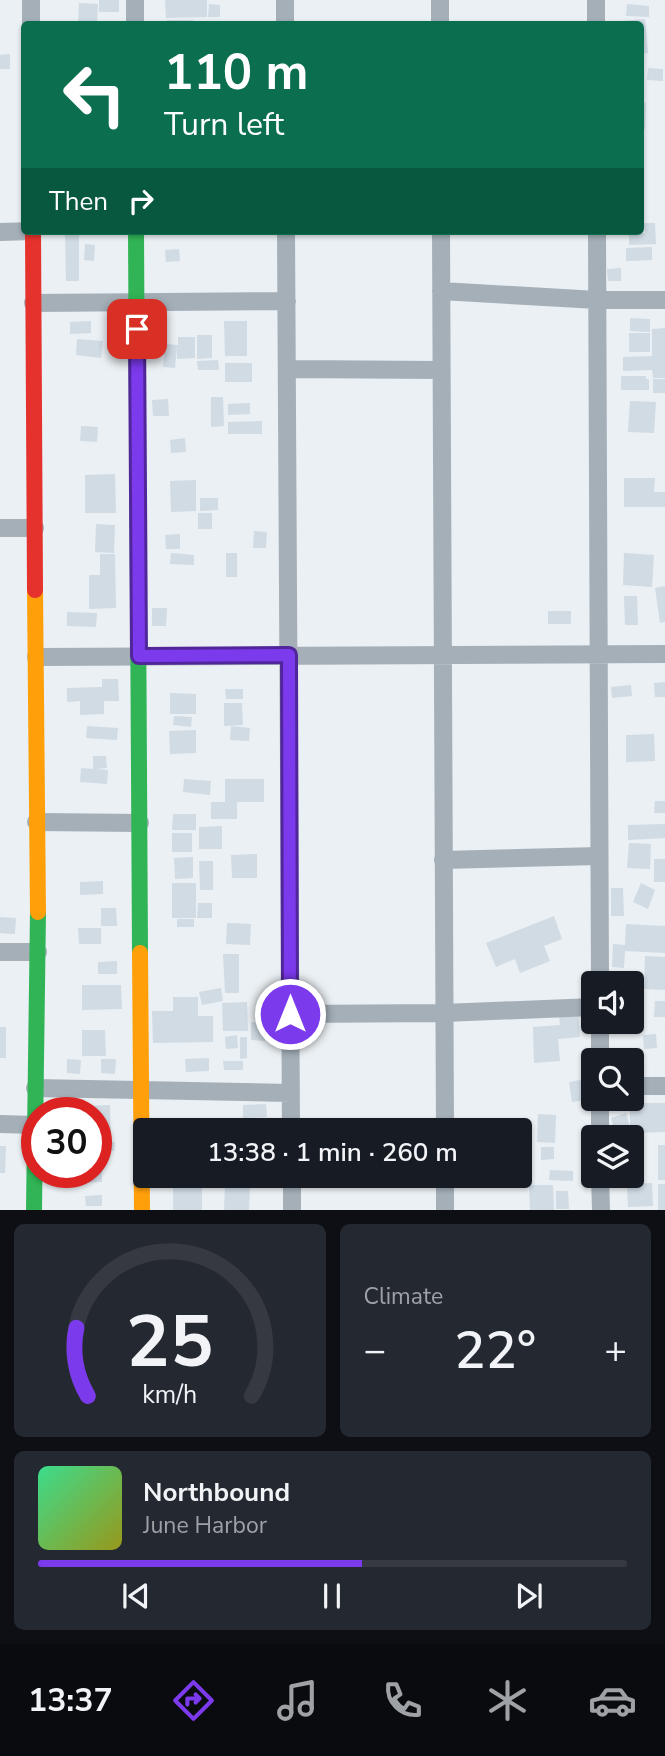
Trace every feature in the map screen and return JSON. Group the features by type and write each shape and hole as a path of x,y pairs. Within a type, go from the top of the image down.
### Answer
{"street":[{"path":"31,0 31,21"},
{"path":"135,0 135,21"},
{"path":"285,0 285,21"},
{"path":"440,0 440,21"},
{"path":"596,0 596,21"},
{"path":"0,232 21,231"},
{"path":"33,235 38,952 35,1097"},
{"path":"136,235 142,1210"},
{"path":"286,235 291,1118"},
{"path":"441,235 444,1118"},
{"path":"597,235 600,971"},
{"path":"441,292 597,300 665,300"},
{"path":"33,303 287,301"},
{"path":"287,369 441,370"},
{"path":"0,528 35,528"},
{"path":"36,657 665,654"},
{"path":"36,822 140,822"},
{"path":"443,860 599,856"},
{"path":"0,952 38,952"},
{"path":"290,1014 444,1013 581,1007"},
{"path":"644,1086 665,1086"},
{"path":"35,1088 291,1093"},
{"path":"0,1124 21,1125"},
{"path":"34,1188 34,1210"},
{"path":"292,1188 292,1210"},
{"path":"445,1188 445,1210"},
{"path":"600,1188 601,1210"}],"building":[{"path":"99,0 119,0 119,12 99,12"},
{"path":"165,0 207,0 207,17 166,18"},
{"path":"79,3 98,4 97,21 78,21"},
{"path":"209,4 220,5 220,17 208,17"},
{"path":"627,4 649,6 649,17 626,16"},
{"path":"645,19 648,53 644,54 644,21 621,21"},
{"path":"10,54 10,69 0,69 0,55"},
{"path":"648,68 663,69 663,81 647,80"},
{"path":"644,103 646,103 644,129"},
{"path":"644,223 655,223 656,244 629,245 629,235 645,233"},
{"path":"65,235 79,235 79,281 66,281"},
{"path":"85,244 95,245 94,261 84,260"},
{"path":"652,247 652,260 626,261 626,248"},
{"path":"179,249 180,261 166,262 165,250"},
{"path":"621,268 621,281 608,281 607,269"},
{"path":"630,318 650,319 650,332 630,331"},
{"path":"91,321 91,333 70,334 70,322"},
{"path":"224,321 247,321 247,356 225,356"},
{"path":"665,328 665,378 653,378 652,370 623,371 623,357 652,356 652,329"},
{"path":"629,333 650,333 650,352 629,352"},
{"path":"197,335 212,335 212,358 197,359"},
{"path":"178,337 195,337 195,358 177,359 177,347 175,368 163,367 165,344 178,345"},
{"path":"77,339 103,341 101,358 76,355"},
{"path":"218,360 219,370 198,370 197,361"},
{"path":"225,363 252,363 252,382 225,382"},
{"path":"621,376 646,376 646,379 649,379 649,390 621,390"},
{"path":"653,379 665,379 665,393 653,393"},
{"path":"211,397 223,397 224,426 211,427"},
{"path":"168,399 169,416 153,416 152,400"},
{"path":"630,401 656,402 654,433 628,432"},
{"path":"250,403 250,414 228,415 228,404"},
{"path":"262,421 262,434 228,434 228,422"},
{"path":"81,426 98,427 97,442 80,441"},
{"path":"185,438 186,452 171,453 170,440"},
{"path":"115,474 116,513 85,513 85,475"},
{"path":"624,478 655,478 654,492 665,492 665,507 624,507"},
{"path":"196,480 196,511 171,512 170,481"},
{"path":"200,498 218,498 218,510 200,511"},
{"path":"198,513 212,513 212,529 198,529"},
{"path":"96,524 115,525 114,553 95,552"},
{"path":"254,531 267,532 266,548 253,548"},
{"path":"180,534 180,549 166,549 165,535"},
{"path":"171,553 194,555 194,565 170,564"},
{"path":"226,553 237,553 237,577 226,577"},
{"path":"624,553 654,555 652,587 623,585"},
{"path":"100,554 115,554 116,608 89,609 89,575 100,575"},
{"path":"665,586 665,622 660,623 655,588"},
{"path":"624,596 637,596 638,625 625,625"},
{"path":"152,608 167,608 166,626 152,626"},
{"path":"548,611 571,611 571,624 548,624"},
{"path":"67,612 97,613 96,627 67,626"},
{"path":"102,679 118,679 119,701 104,701 104,714 80,715 80,701 67,702 67,688 102,687"},
{"path":"665,682 665,697 655,697 654,683"},
{"path":"631,685 632,696 612,698 611,687"},
{"path":"225,689 243,689 243,699 226,699"},
{"path":"170,693 196,694 196,714 170,714"},
{"path":"224,703 242,703 243,725 224,726"},
{"path":"174,716 192,717 191,727 173,725"},
{"path":"87,726 118,728 117,740 86,738"},
{"path":"231,726 250,728 249,741 230,740"},
{"path":"196,730 196,753 170,754 169,731"},
{"path":"654,734 655,761 626,762 626,735"},
{"path":"93,756 106,756 107,768 96,769 108,770 107,784 80,782 81,768 93,769"},
{"path":"184,779 211,781 210,795 183,792"},
{"path":"225,779 264,779 264,802 237,802 237,819 211,819 211,802 225,802"},
{"path":"655,801 665,801 665,813 654,813"},
{"path":"173,814 196,814 196,830 172,830"},
{"path":"665,824 665,838 628,840 628,825"},
{"path":"222,826 222,849 199,849 199,827"},
{"path":"172,833 192,833 192,852 172,852"},
{"path":"629,843 651,844 650,869 627,868"},
{"path":"257,854 257,878 232,878 231,855"},
{"path":"193,857 193,878 175,879 174,858"},
{"path":"654,859 665,859 665,882 654,882"},
{"path":"199,861 213,861 213,890 200,890"},
{"path":"103,881 103,894 80,895 80,882"},
{"path":"172,883 196,883 196,918 172,918"},
{"path":"641,883 655,890 648,909 633,902"},
{"path":"611,888 623,888 624,916 611,916"},
{"path":"198,903 212,903 212,918 197,918"},
{"path":"101,908 116,908 117,926 101,926"},
{"path":"554,916 562,939 544,946 550,961 520,973 515,959 496,967 486,943"},
{"path":"0,917 16,918 15,934 0,933"},
{"path":"177,919 194,919 194,927 177,927"},
{"path":"227,923 251,924 250,945 226,944"},
{"path":"626,924 665,926 665,953 625,951 624,968 612,967 613,944 625,945"},
{"path":"78,928 101,928 101,944 79,944"},
{"path":"223,954 239,954 239,993 225,993"},
{"path":"645,956 665,957 665,990 644,989"},
{"path":"117,961 117,974 98,974 98,962"},
{"path":"82,985 121,985 122,1009 82,1010"},
{"path":"221,988 223,1001 202,1005 199,992"},
{"path":"173,997 198,997 198,1016 213,1016 213,1042 153,1043 152,1011 173,1011"},
{"path":"655,1001 665,1001 665,1017 654,1017"},
{"path":"247,1002 248,1031 223,1031 222,1003"},
{"path":"578,1013 580,1037 558,1039 560,1061 534,1063 533,1027 560,1025 559,1014"},
{"path":"251,1022 266,1023 265,1041 251,1040"},
{"path":"0,1027 6,1027 6,1058 0,1058"},
{"path":"82,1030 105,1030 106,1056 82,1056"},
{"path":"656,1034 657,1048 644,1049 643,1035"},
{"path":"237,1035 238,1048 226,1049 225,1037"},
{"path":"240,1037 247,1037 247,1058 240,1059"},
{"path":"209,1058 209,1071 186,1072 185,1059"},
{"path":"67,1059 81,1060 80,1074 67,1073"},
{"path":"101,1059 116,1059 115,1074 101,1073"},
{"path":"223,1061 243,1061 243,1070 224,1070"},
{"path":"581,1080 581,1101 572,1102 569,1082"},
{"path":"644,1103 665,1103 665,1132 644,1133 644,1125 630,1125 630,1111 644,1111"},
{"path":"266,1104 267,1117 243,1118 243,1105"},
{"path":"626,1113 629,1125 613,1125 611,1118"},
{"path":"538,1114 556,1115 555,1143 537,1142"},
{"path":"658,1145 665,1145 665,1180 658,1180"},
{"path":"0,1146 6,1146 5,1173 0,1173"},
{"path":"541,1147 554,1147 554,1159 541,1160"},
{"path":"550,1170 573,1171 573,1181 549,1180"},
{"path":"644,1183 652,1183 653,1206 628,1207 627,1188 644,1188"},
{"path":"658,1184 665,1184 665,1210 658,1210"},
{"path":"532,1185 553,1185 554,1210 530,1210 529,1188"},
{"path":"173,1188 202,1188 202,1210 173,1210"},
{"path":"225,1188 250,1188 249,1210 224,1210"},
{"path":"556,1191 568,1191 569,1209 556,1209"},
{"path":"102,1195 102,1206 86,1206 85,1196"}],"traffic: fast":[{"path":"136,235 140,953"},
{"path":"34,1210 38,912"}],"traffic: slow":[{"path":"35,590 38,912"},
{"path":"140,953 142,1210"}],"traffic: jam":[{"path":"33,235 35,590"}],"route":[{"path":"137,329 139,656 289,655 290,1014"}]}
